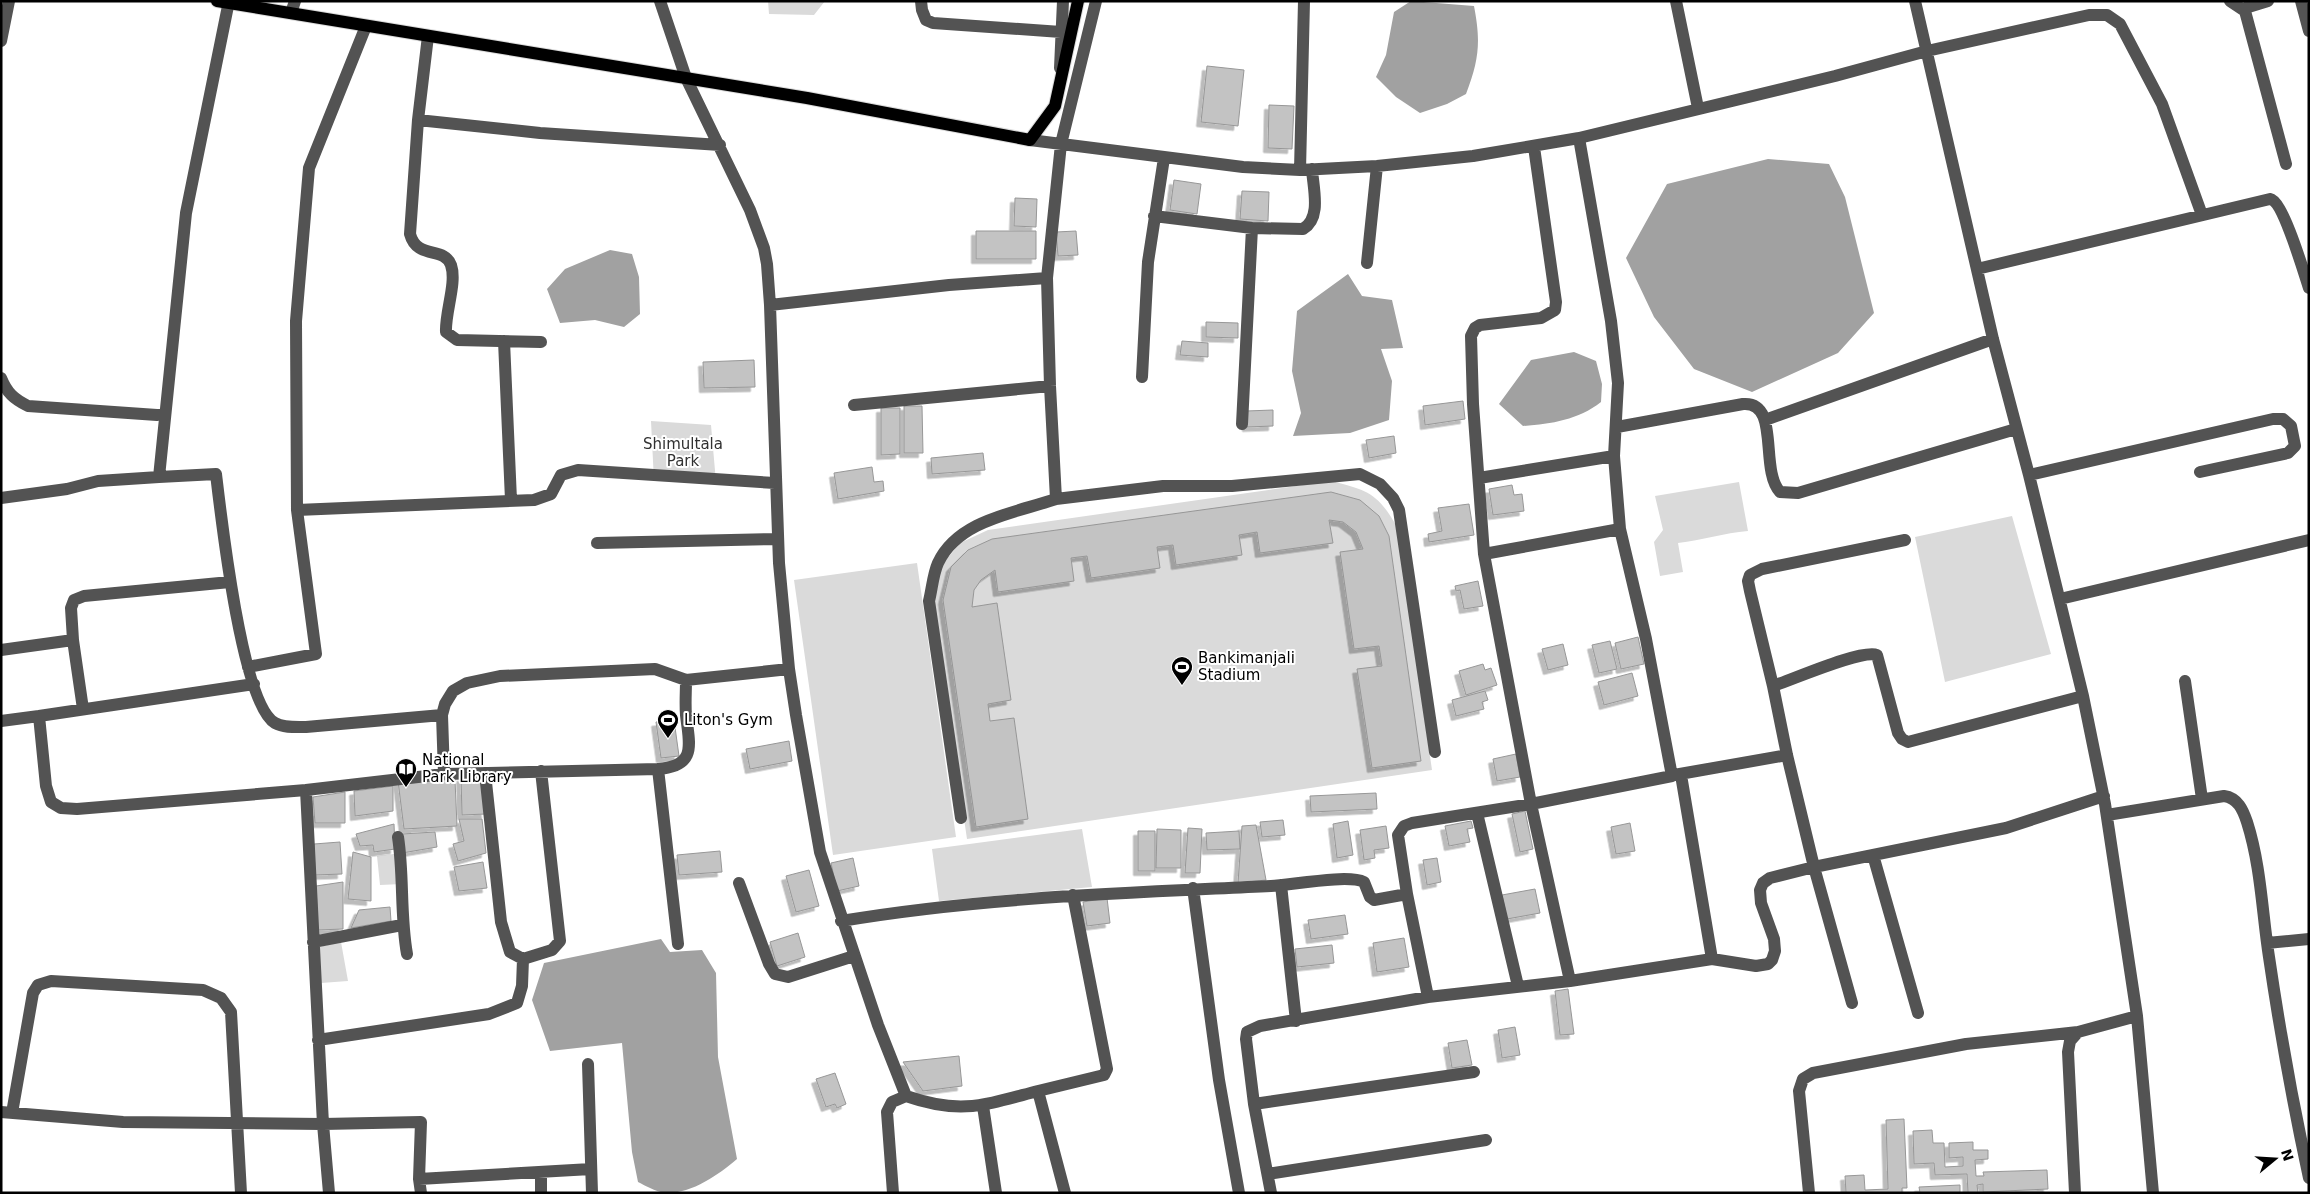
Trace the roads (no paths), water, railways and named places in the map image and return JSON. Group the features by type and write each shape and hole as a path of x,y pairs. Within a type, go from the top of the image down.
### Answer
{"main road":[{"path":"225,2 293,7 366,26 686,78 1030,140 1055,106 1078,1"}],"street":[{"path":"1,42 9,1"},
{"path":"660,1 686,78 750,210 764,248 770,306 778,538 789,669 820,852 841,921 906,1096"},
{"path":"921,1 926,20 934,23 1061,32"},
{"path":"1058,90 1063,1"},
{"path":"1056,499 1047,278 1061,144 1096,1"},
{"path":"1154,216 1252,228 1303,229 1313,219 1315,211 1306,170 1304,1"},
{"path":"1676,1 1698,108"},
{"path":"1915,1 1993,339 2060,599 2104,796 2137,1016 2153,1193"},
{"path":"2230,1 2245,12 2286,164"},
{"path":"2242,9 2268,1"},
{"path":"2301,1 2309,31"},
{"path":"159,477 186,213 225,2"},
{"path":"1030,140 1243,167 1306,170 1377,166 1473,156 1578,138 1835,76 1927,51 2089,15 2107,14 2120,24 2162,104 2202,215"},
{"path":"248,667 316,654 297,510 296,322 309,168 366,26"},
{"path":"428,36 418,120 410,234 412,244 418,249 441,255 448,260 451,266 452,277 445,321 446,332 457,340 541,342"},
{"path":"418,120 540,133 720,145"},
{"path":"1578,138 1612,321 1618,383 1614,456 1620,529 1676,775 1712,959"},
{"path":"1534,146 1556,302 1555,310 1541,318 1487,323 1475,328 1471,336 1473,404 1484,554 1531,804 1570,981"},
{"path":"1142,377 1148,262 1164,158"},
{"path":"1367,263 1377,166"},
{"path":"1977,269 2264,200 2275,200 2302,246 2309,288"},
{"path":"1242,424 1252,228"},
{"path":"770,306 949,285 1047,278"},
{"path":"1765,420 1993,339"},
{"path":"504,341 511,500"},
{"path":"1,378 13,398 28,406 157,415 165,413"},
{"path":"854,405 1050,386"},
{"path":"1617,427 1750,404 1761,410 1765,420 1772,478 1780,492 1788,494 1798,493 2016,429"},
{"path":"2029,475 2273,419 2283,419 2291,426 2295,446 2288,453 2200,472"},
{"path":"1479,478 1614,456"},
{"path":"297,510 542,498 551,494 561,475 578,470 775,484"},
{"path":"1,498 67,489 98,481 216,474 230,582 248,667 264,710 275,723 287,727 306,727 442,715"},
{"path":"961,818 929,601 937,566 946,549 960,535 977,525 1056,499 1163,486 1232,486 1360,474 1380,484 1393,498 1399,510 1436,752"},
{"path":"1484,554 1620,529"},
{"path":"597,543 778,538"},
{"path":"1852,1003 1814,867 1748,581 1750,575 1762,569 1905,540"},
{"path":"2060,599 2309,540"},
{"path":"83,709 70,608 74,600 78,598 230,582"},
{"path":"1,650 73,640"},
{"path":"1773,686 1848,659 1866,654 1877,655 1898,733 1902,739 1908,742 2083,696"},
{"path":"444,774 442,715 445,704 453,691 468,683 500,676 655,669 686,680 789,669"},
{"path":"39,716 46,786 51,802 61,808 76,809 306,790 444,774 668,768 687,757 690,748 686,713 686,680"},
{"path":"2185,681 2202,799"},
{"path":"1,721 254,684"},
{"path":"1428,997 1398,846 1398,835 1404,826 1531,804 1787,755"},
{"path":"658,769 678,944"},
{"path":"485,773 501,922 510,952 523,959 552,950 560,941 541,771"},
{"path":"306,790 322,1124 329,1193"},
{"path":"1272,1193 1254,1104 1246,1045 1247,1032 1260,1026 1428,997 1570,981 1712,959 1756,966 1768,964 1772,960 1775,951 1774,939 1761,903 1760,890 1763,883 1770,878 1814,867 2006,828 2104,796"},
{"path":"2107,815 2230,796 2241,808 2247,822 2262,887 2267,943 2286,1067 2309,1178"},
{"path":"1477,814 1518,986"},
{"path":"398,837 401,856 402,924 406,954"},
{"path":"1873,855 1918,1013"},
{"path":"841,921 907,910 1073,894 1281,885 1351,878 1364,882 1370,897 1374,900 1407,894"},
{"path":"739,884 769,964 775,974 788,977 854,956"},
{"path":"1281,885 1296,1021"},
{"path":"1193,888 1219,1080 1239,1193"},
{"path":"893,1193 887,1112 892,1102 906,1096 943,1107 983,1106 1104,1075 1107,1069 1073,894"},
{"path":"313,942 402,924"},
{"path":"2267,943 2309,939"},
{"path":"318,1040 489,1014 507,1008 517,1003 521,996 523,959"},
{"path":"241,1193 236,1123 234,1030 231,1012 221,998 203,990 51,981 38,985 33,993 7,1112 123,1122 236,1123 322,1124 421,1122 421,1193"},
{"path":"1809,1193 1799,1091 1803,1079 1813,1073 1966,1044 2078,1032 2137,1016"},
{"path":"2075,1193 2068,1052 2070,1040 2078,1032"},
{"path":"588,1064 592,1193"},
{"path":"1254,1104 1474,1072"},
{"path":"1038,1091 1065,1193"},
{"path":"983,1106 996,1193"},
{"path":"1268,1174 1486,1140"},
{"path":"420,1179 591,1169"},
{"path":"541,1172 541,1193"}],"place":[{"name":"Bankimanjali Stadium","path":"1182,686"},
{"name":"Liton's Gym","path":"668,739"},
{"name":"National Park Library","path":"406,788"}],"park label":[{"name":"Shimultala Park","path":"683,452"}]}
